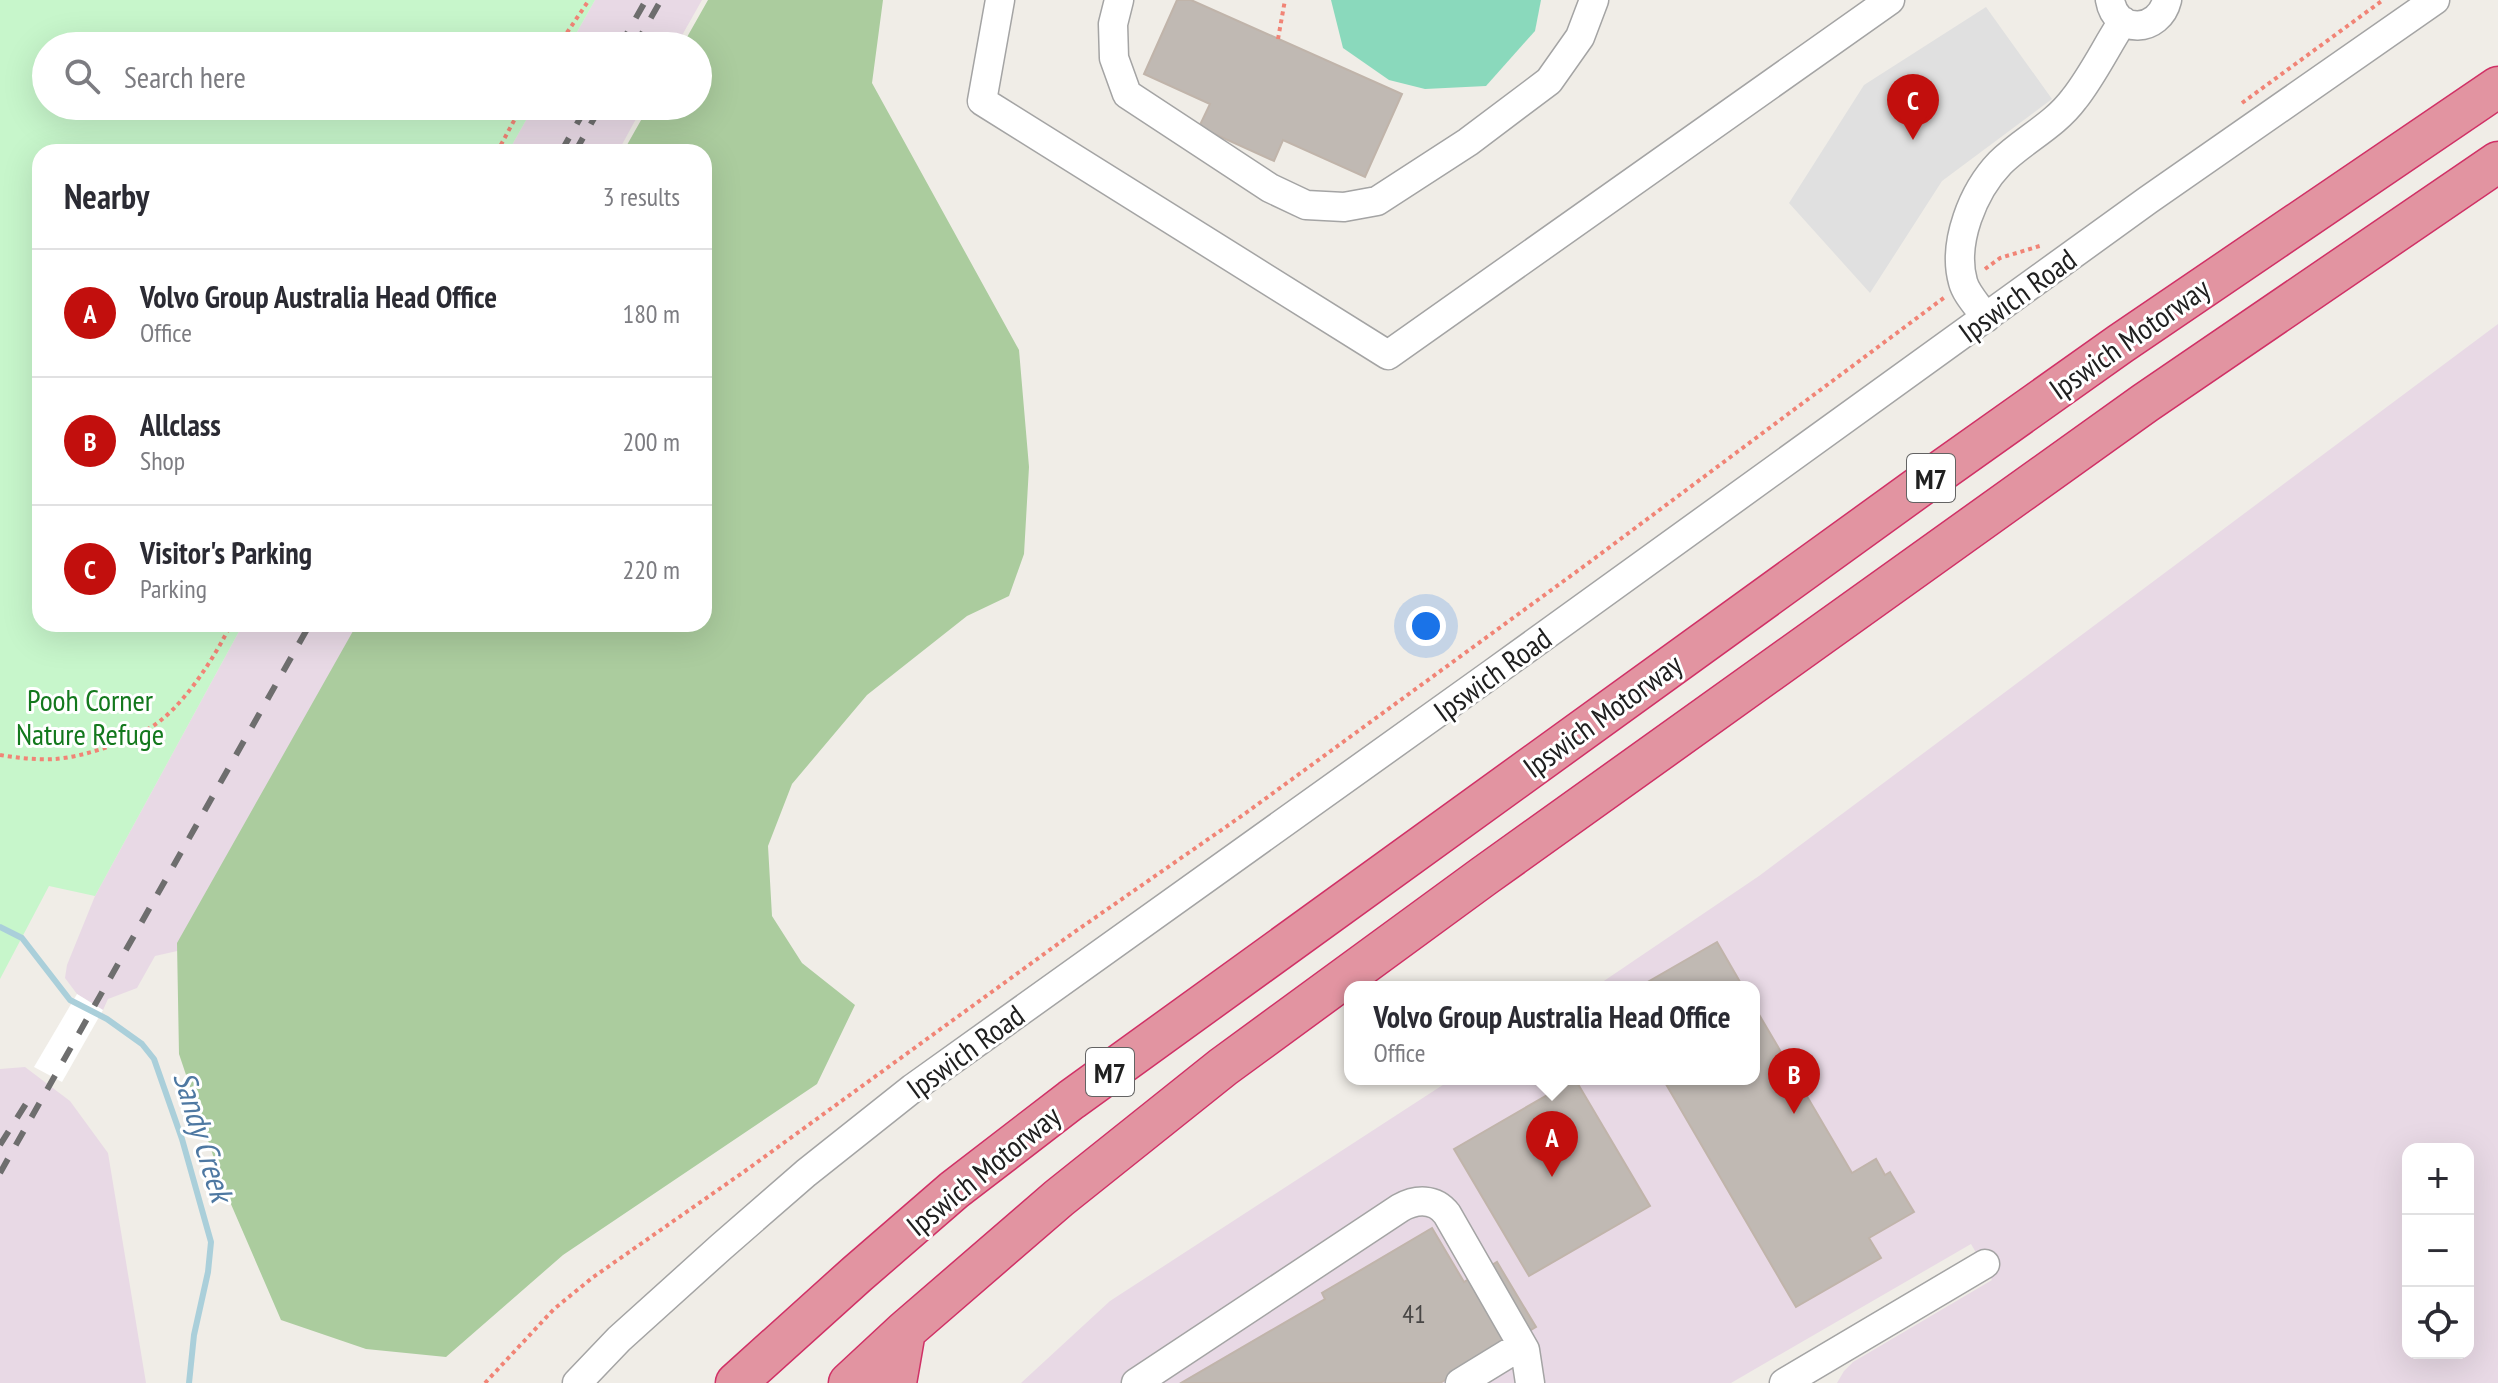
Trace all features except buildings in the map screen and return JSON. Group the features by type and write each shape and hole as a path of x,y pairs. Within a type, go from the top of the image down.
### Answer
{"highway":[{"name":"Ipswich Motorway","path":"736,1383 954,1190 1071,1100 2009,423 2498,87"},
{"name":"Ipswich Motorway","path":"849,1383 905,1331 1125,1144 1285,1022 2145,403 2498,162"},
{"path":"896,1383 905,1331"}],"street":[{"path":"1000,0 982,101 1388,355 1890,0"},
{"path":"1119,0 1113,24 1114,58 1127,94 1270,188 1306,205 1344,207 1377,201 1468,142 1549,81 1580,37 1594,0"},
{"path":"1986,318 1963,284 1960,264 1970,213 1983,185 2000,163 2049,125 2074,100 2116,11 2135,26 2145,25 2163,13 2167,0"},
{"name":"Ipswich Road","path":"577,1383 619,1339 806,1173 913,1088 2148,200 2435,0"},
{"path":"1136,1383 1400,1208 1414,1202 1434,1203 1445,1211 1522,1345 1528,1358 1530,1383"},
{"path":"1792,1381 1985,1264"},
{"path":"1460,1383 1522,1345"}],"path":[{"path":"567,32 589,0"},
{"path":"1278,39 1285,0"},
{"path":"501,144 514,120"},
{"path":"485,1383 554,1309 592,1278 1314,763 1936,303"},
{"path":"0,755 55,759 103,748 150,728 184,698 227,632"}],"shaded area":[{"path":"595,0 702,0 684,32 577,32"},
{"path":"1986,7 2052,99 1942,181 1870,293 1789,203 1864,85"},
{"path":"526,120 635,120 622,144 513,144"},
{"path":"2498,324 2498,1383 1837,1383 1853,1362 1992,1280 1971,1244 1731,1383 1021,1383 1110,1301 1443,1085 1760,1085 1760,981 1604,981 1759,876"},
{"path":"239,632 358,632 186,949 155,956 137,988 108,999 103,1010 77,994 65,978 67,965 95,896"},
{"path":"25,1067 70,1101 108,1153 146,1383 0,1383 0,1069"}],"green space":[{"name":"Pooh Corner Nature Refuge","path":"0,0 595,0 577,32 32,32 32,120 526,120 513,144 32,144 32,632 239,632 95,896 49,886 0,979"},
{"path":"708,0 883,0 872,83 1019,350 1029,467 1024,554 1009,596 967,616 867,695 792,784 768,846 772,916 802,963 855,1005 817,1084 563,1255 446,1357 366,1349 281,1320 224,1188 179,1054 177,943 352,632 712,632 712,144 628,144 641,120 712,120 712,32 690,32"},
{"path":"1331,0 1541,0 1535,31 1486,86 1425,89 1389,80 1343,48"}],"pier":[{"path":"77,994 103,1010 62,1082 34,1067"}],"waterway":[{"name":"Sandy Creek","path":"0,927 22,938 70,1000 107,1019 142,1044 154,1059 182,1139 211,1242 208,1272 194,1335 189,1383"}],"railway":[{"path":"628,32 646,0"},
{"path":"643,32 661,0"},
{"path":"566,144 579,120"},
{"path":"580,144 593,120"},
{"path":"0,1173 305,632"},
{"path":"0,1145 34,1091"}],"place":[{"name":"Visitor's Parking","path":"1913,140"},
{"name":"Allclass","path":"1794,1114"},
{"name":"Volvo Group Australia Head Office","path":"1552,1177"}]}
